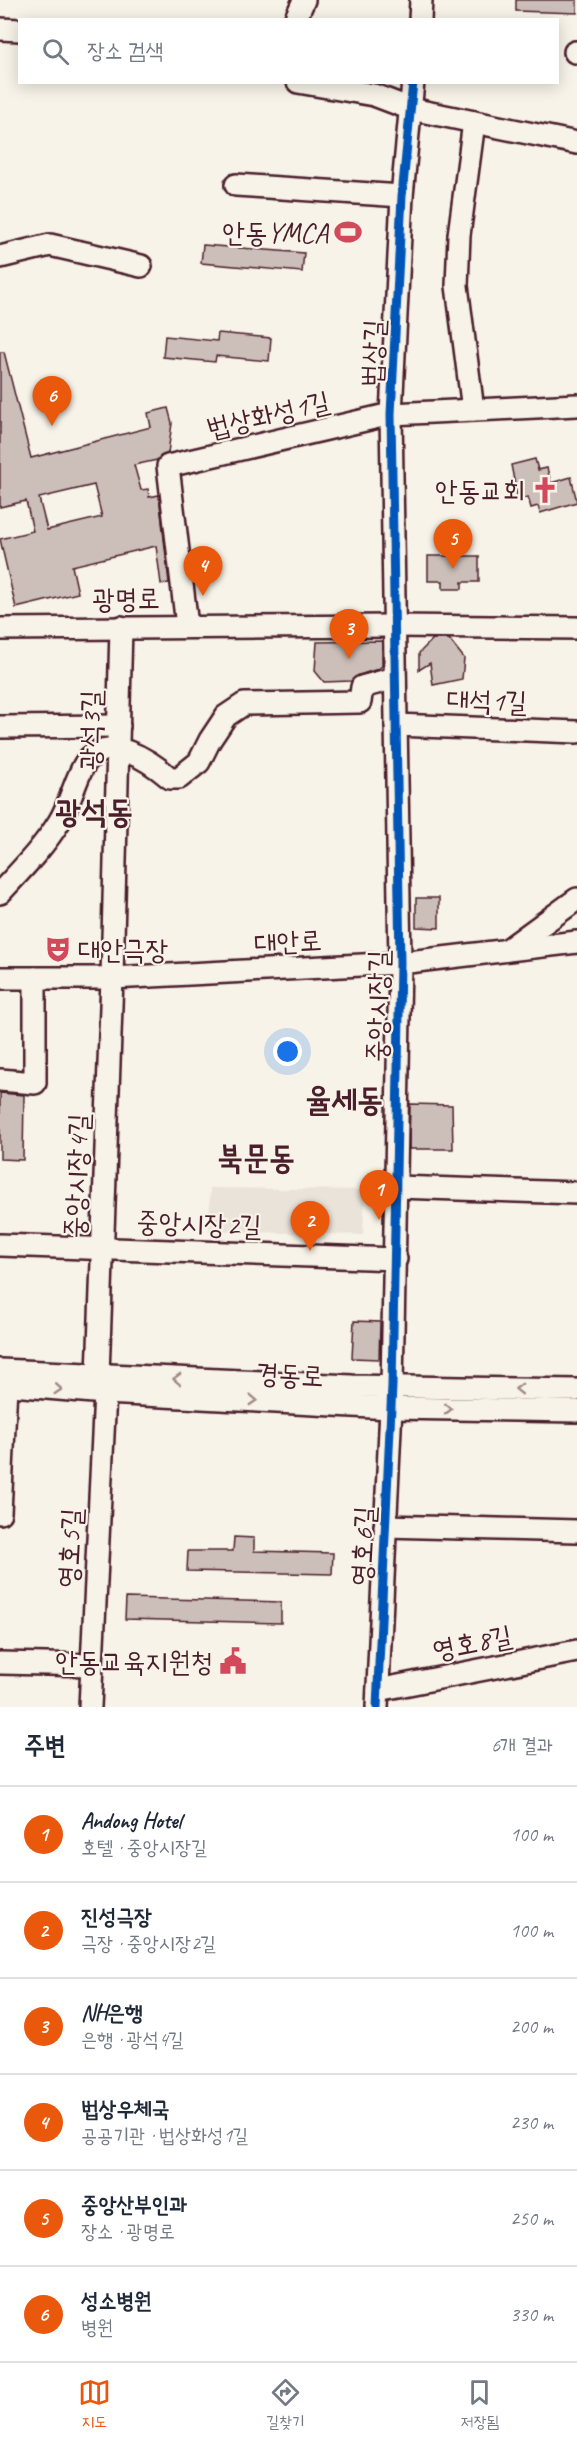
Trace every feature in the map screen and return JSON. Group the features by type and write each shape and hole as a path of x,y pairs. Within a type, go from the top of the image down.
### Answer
{"street":[{"path":"296,18 304,0"},
{"path":"420,18 421,0"},
{"path":"0,28 18,30"},
{"path":"310,84 375,95 411,109 577,143"},
{"name":"법상길","path":"394,626 391,414 402,196 413,84"},
{"path":"473,410 457,286 459,236 474,122"},
{"path":"236,185 402,196"},
{"path":"0,257 50,245 141,266"},
{"name":"법상화성1길","path":"187,626 168,466 391,414 577,405"},
{"name":"광명로","path":"3,623 122,627 577,628"},
{"name":"중앙시장길","path":"392,1386 400,963 394,626"},
{"name":"광석3길","path":"112,978 122,627"},
{"path":"0,893 9,874 48,840 66,811 86,762 102,749 118,749 152,762 170,778 179,778 199,762 226,716 244,704 360,702 362,687 395,678"},
{"name":"대석1길","path":"396,725 577,732"},
{"path":"0,727 119,726"},
{"path":"504,952 577,899"},
{"name":"대안로","path":"0,978 112,978 400,963 577,942"},
{"path":"0,1080 35,1083 35,978"},
{"name":"중앙시장4길","path":"102,1384 102,1248 112,978"},
{"path":"397,1187 577,1193"},
{"name":"중앙시장2길","path":"0,1245 396,1259"},
{"path":"0,1513 2,1380"},
{"name":"경동로","path":"2,1380 102,1384 577,1390"},
{"name":"경동로","path":"102,1384 391,1408 577,1411"},
{"name":"영호5길","path":"90,1707 102,1384"},
{"name":"영호6길","path":"378,1698 392,1386"},
{"path":"385,1526 577,1531"},
{"name":"영호8길","path":"378,1698 577,1651"},
{"path":"0,1663 92,1665"}],"shaded area":[{"path":"210,1188 365,1190 363,1235 209,1231"}],"building":[{"path":"516,0 577,0 577,13 516,11"},
{"path":"203,245 304,253 302,272 201,263"},
{"path":"218,333 271,338 269,361 216,356 215,362 163,357 165,336 217,341"},
{"path":"0,352 4,352 31,458 151,427 148,413 168,408 172,423 168,453 157,460 134,465 141,490 148,489 149,497 159,495 169,583 161,584 156,546 72,566 78,593 16,608 0,539 33,531 26,501 0,507","holes":["94,485 102,517 47,530 39,498"]},
{"name":"안동교회","path":"535,459 538,470 547,468 551,483 571,477 577,502 540,513 538,506 531,508 528,497 518,500 511,465"},
{"path":"428,556 479,556 479,582 462,582 462,589 443,589 443,581 428,581"},
{"path":"433,639 449,639 464,658 462,679 433,685 430,663 419,670 419,653"},
{"path":"382,641 382,666 378,669 359,675 351,681 324,682 315,671 317,642"},
{"path":"416,898 439,898 439,928 416,927"},
{"path":"0,1093 24,1095 23,1160 0,1159"},
{"path":"410,1104 452,1105 453,1149 409,1149"},
{"path":"354,1321 380,1322 379,1359 352,1358"},
{"path":"234,1537 254,1538 254,1551 333,1553 332,1574 187,1571 188,1551 233,1551"},
{"path":"126,1598 281,1602 281,1623 125,1619"}],"cycle path":[{"path":"377,1707 392,1386 400,963 391,414 402,196 413,84"}],"place":[{"name":"안동YMCA","path":"348,232"},
{"name":"성소병원","path":"52,426"},
{"name":"안동교회","path":"545,490"},
{"name":"중앙산부인과","path":"453,569"},
{"name":"법상우체국","path":"203,596"},
{"name":"NH은행","path":"349,659"},
{"name":"대안극장","path":"58,949"},
{"name":"Andong Hotel","path":"379,1220"},
{"name":"진성극장","path":"310,1251"},
{"name":"안동교육지원청","path":"233,1661"}],"district":[{"name":"광석동","path":"94,811"},
{"name":"율세동","path":"344,1099"},
{"name":"북문동","path":"256,1157"}]}
